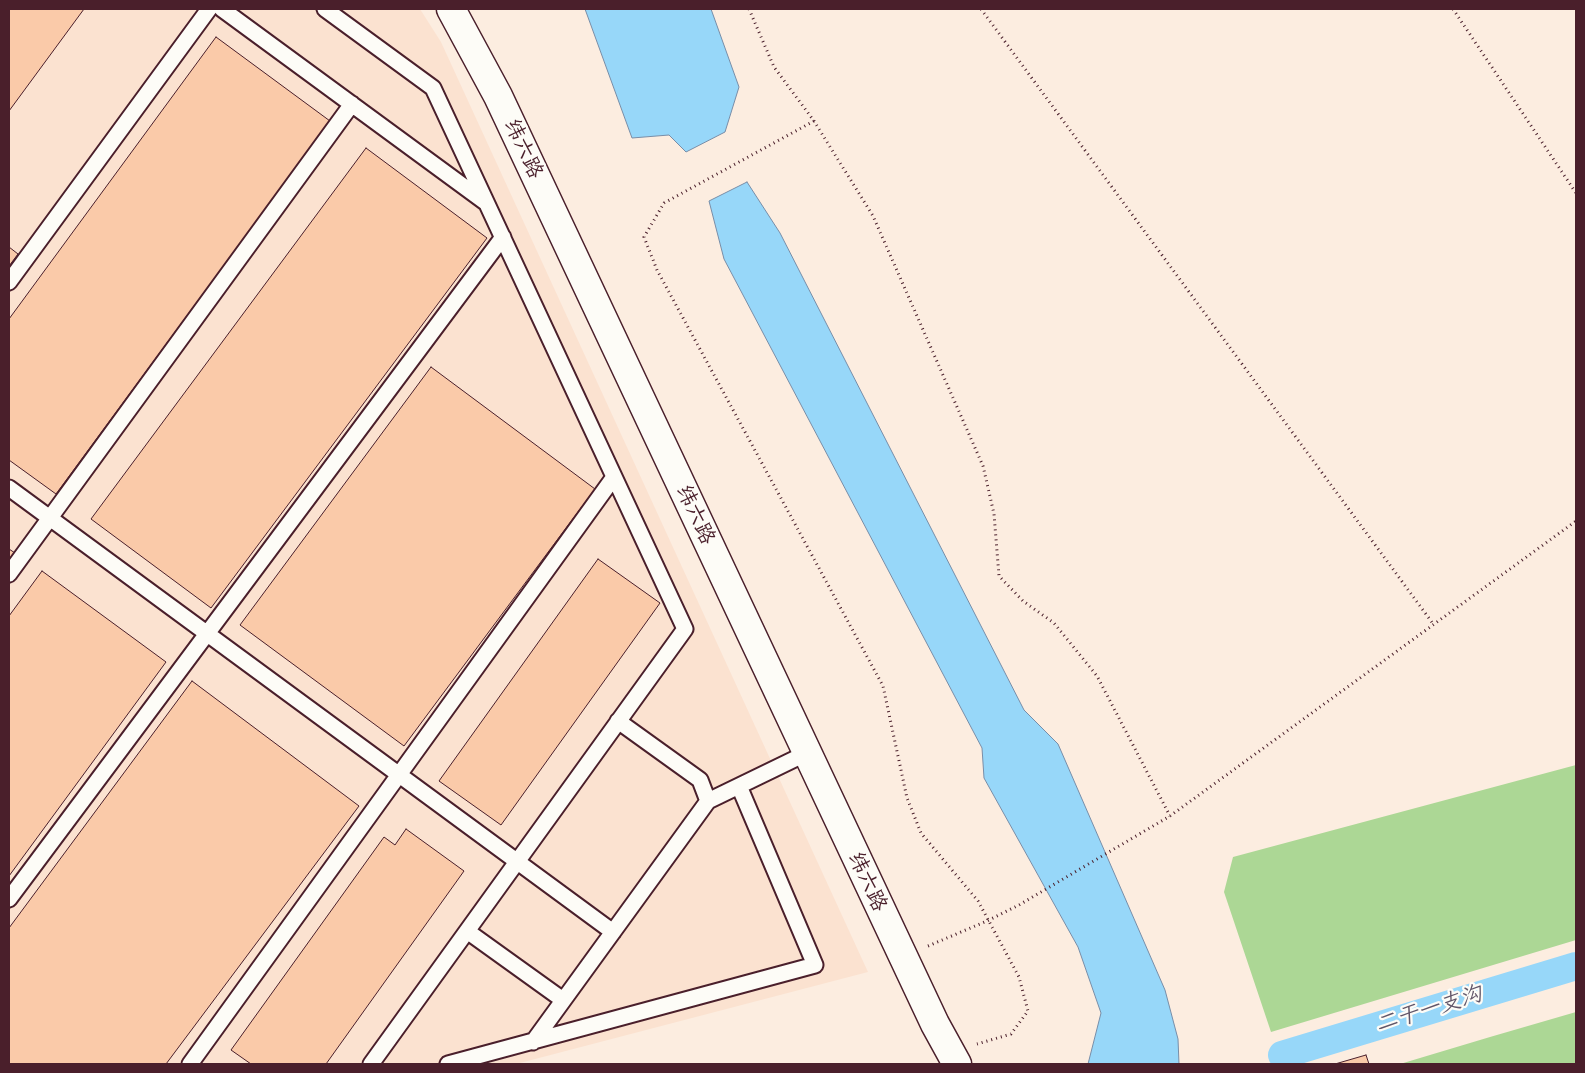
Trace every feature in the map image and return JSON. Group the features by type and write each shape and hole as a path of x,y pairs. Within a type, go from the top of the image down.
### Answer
{"street":[{"name":"纬六路","path":"451,9 498,96 946,1045"}],"lane":[{"path":"9,282 209,9"},
{"path":"222,9 486,202"},
{"path":"326,9 433,88 685,629 371,1064"},
{"path":"9,574 352,104"},
{"path":"9,899 503,237"},
{"path":"190,1064 614,477"},
{"path":"9,488 613,932"},
{"path":"618,721 700,780 708,801"},
{"path":"532,1042 708,801 807,753"},
{"path":"448,1064 815,965 739,786"},
{"path":"467,931 563,1000"}],"path":[{"path":"748,9 774,67 814,121 873,216 983,466 994,514 999,576 1023,601 1054,623 1097,676 1170,816"},
{"path":"981,9 1434,624"},
{"path":"1453,9 1576,193"},
{"path":"814,121 664,203 644,237 657,270 884,686 907,798 921,833 978,901 987,921 1019,977 1028,1011 1011,1034 980,1044 946,1045"},
{"path":"903,957 1020,905 1170,816 1576,521"}],"shaded area":[{"path":"9,9 420,9 441,42 868,972 516,1064 9,1064"}],"green space":[{"path":"1576,765 1576,940 1271,1032 1224,892 1233,857"},
{"path":"1576,1012 1576,1064 1400,1064 1490,1037"}],"water":[{"path":"585,9 711,9 739,87 725,132 686,152 669,135 632,138"},
{"path":"747,182 780,233 1024,710 1058,744 1165,990 1178,1039 1179,1064 1088,1064 1101,1013 1078,947 984,778 982,748 724,259 709,201"}],"building":[{"path":"9,9 84,9 9,111"},
{"path":"216,37 330,121 56,494 9,460 9,319"},
{"path":"366,148 487,238 211,608 91,519"},
{"path":"9,247 18,254 9,266"},
{"path":"431,367 595,489 404,746 240,625"},
{"path":"9,549 15,553 9,561"},
{"path":"598,559 660,603 501,825 439,781"},
{"path":"42,571 166,662 9,876 9,616"},
{"path":"192,681 359,806 166,1064 9,1064 9,928"},
{"path":"406,829 464,871 326,1064 251,1064 231,1050 384,837 395,845"},
{"path":"1366,1055 1369,1064 1335,1064"}],"waterway":[{"name":"二干一支沟","path":"1282,1055 1576,966"}]}
